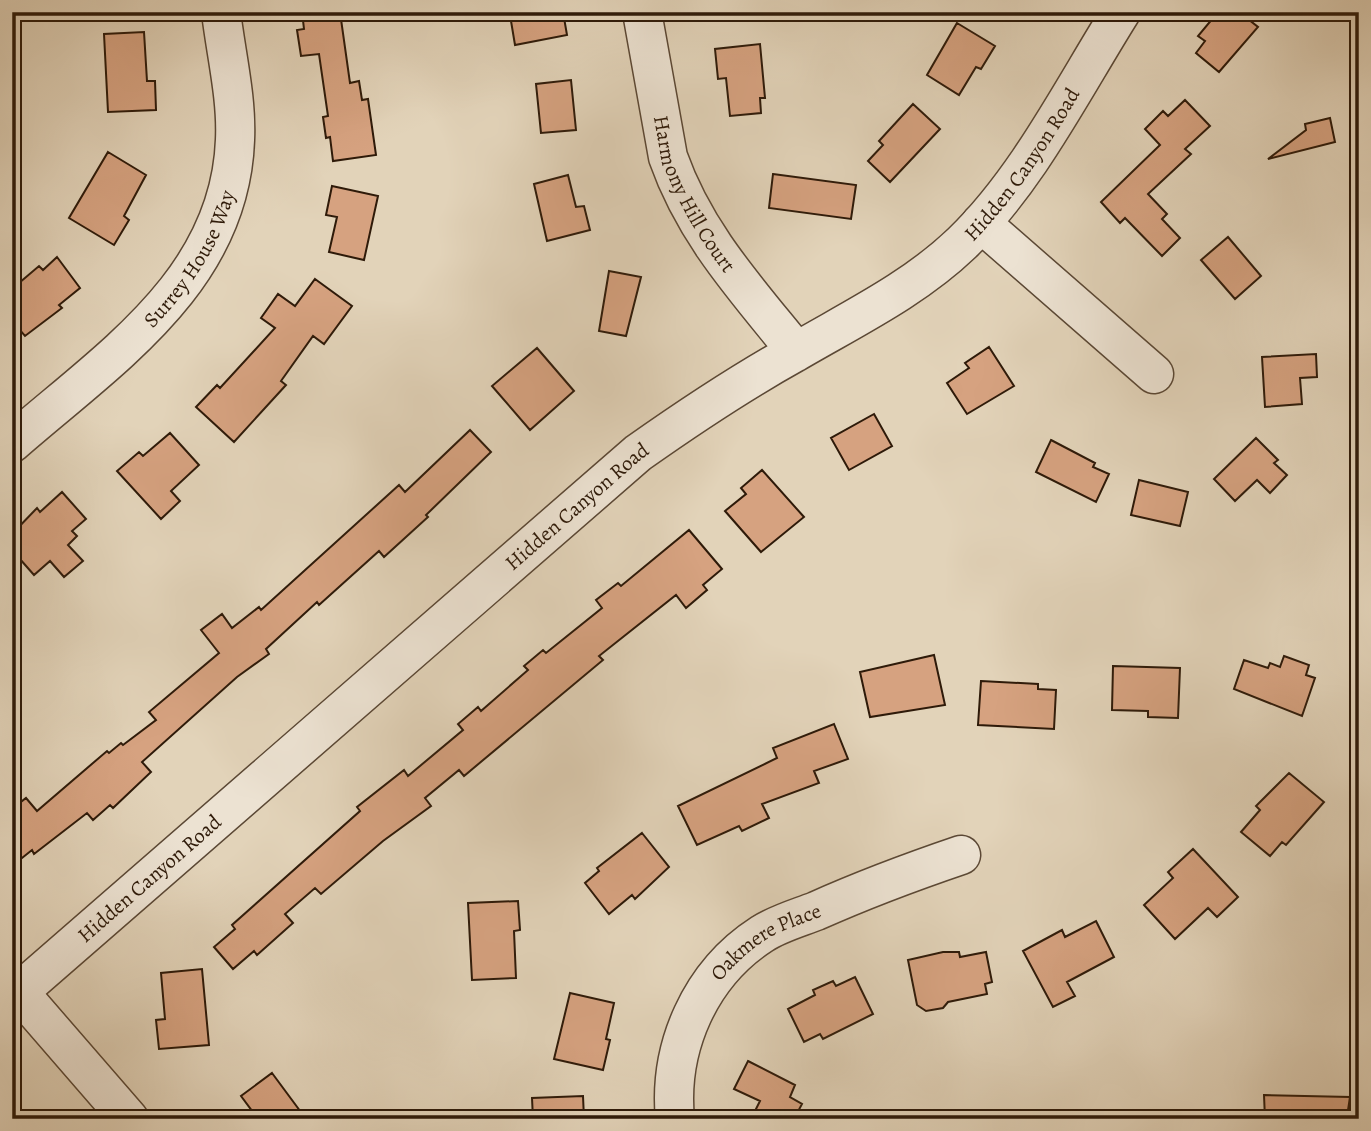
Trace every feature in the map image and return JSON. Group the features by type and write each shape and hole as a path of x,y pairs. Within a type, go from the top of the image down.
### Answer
{"street":[{"name":"Surrey House Way","path":"12,443 171,302 197,266 211,237 231,177 235,140 221,12"},
{"name":"Harmony Hill Court","path":"642,12 665,145 673,174 708,242 796,351"},
{"name":"Hidden Canyon Road","path":"15,991 638,453 706,405 796,351 871,311 933,269 981,223 1009,191 1121,12"},
{"path":"981,223 1154,374"},
{"name":"Oakmere Place","path":"675,1119 675,1070 681,1042 702,997 737,953 763,933 886,881 961,855"},
{"path":"15,991 130,1119"}],"building":[{"path":"302,12 340,12 350,83 359,81 362,100 368,99 376,155 333,161 330,137 326,138 323,117 328,116 319,54 301,56 297,30 304,29"},
{"path":"526,12 563,12 567,35 515,45 511,21 527,18"},
{"path":"1218,12 1239,12 1258,27 1219,72 1196,53 1205,41 1198,36"},
{"path":"957,23 995,46 981,69 976,67 959,95 927,75"},
{"path":"144,32 147,81 155,81 156,110 108,112 104,34"},
{"path":"760,44 765,98 760,98 761,113 730,116 726,78 718,79 715,49"},
{"path":"571,80 576,130 541,133 536,84"},
{"path":"1185,100 1210,126 1185,149 1191,154 1148,194 1167,214 1162,219 1180,238 1162,256 1125,218 1120,223 1101,202 1160,145 1145,129 1163,111 1168,116"},
{"path":"913,104 940,129 890,182 868,161 883,145 879,141"},
{"path":"1330,118 1335,142 1268,159 1306,130 1305,124"},
{"path":"108,152 146,175 124,216 129,220 114,245 69,218"},
{"path":"773,174 856,185 851,219 769,208"},
{"path":"568,175 576,207 584,206 590,230 547,241 534,184"},
{"path":"332,186 378,196 364,260 329,252 337,217 326,215"},
{"path":"1228,237 1261,276 1235,299 1201,260"},
{"path":"57,257 80,288 59,305 62,308 25,336 12,321 12,289 39,266 43,270"},
{"path":"609,271 641,277 626,336 599,331"},
{"path":"315,279 352,306 324,344 313,336 281,381 286,385 234,442 196,407 217,385 220,388 275,328 261,318 278,294 295,306"},
{"path":"989,347 1014,386 967,414 947,383 969,368 965,363"},
{"path":"537,348 574,391 530,430 492,386"},
{"path":"1316,354 1317,377 1300,378 1302,404 1265,407 1262,357"},
{"path":"874,414 892,446 849,470 831,438"},
{"path":"470,430 491,452 426,515 428,517 384,557 379,551 319,605 317,602 266,649 269,654 237,677 142,762 151,772 113,808 110,805 93,820 87,813 34,854 32,850 12,866 12,809 26,798 37,811 107,751 109,753 121,743 123,745 156,720 149,712 219,653 201,630 222,614 232,628 259,607 261,610 399,485 405,492"},
{"path":"170,433 199,465 171,491 180,501 161,519 117,471 139,452 143,456"},
{"path":"1256,438 1278,460 1274,463 1287,475 1270,493 1257,480 1235,501 1214,479"},
{"path":"1051,440 1095,463 1093,467 1109,474 1096,502 1036,472"},
{"path":"762,470 804,517 761,552 725,511 746,494 741,488"},
{"path":"1139,480 1188,492 1180,526 1131,515"},
{"path":"62,492 86,519 72,531 77,536 68,545 83,561 64,577 50,561 34,575 12,550 12,534 37,508 40,512"},
{"path":"689,530 722,569 703,585 707,590 686,608 676,595 599,656 603,660 464,776 459,770 425,798 431,806 383,841 321,894 315,888 285,914 293,923 257,955 254,951 233,969 214,947 235,929 232,925 360,811 357,807 404,770 408,776 463,730 458,724 478,707 481,711 528,670 524,666 543,650 546,653 602,608 596,600 618,583 621,586"},
{"path":"934,655 945,705 870,717 860,672"},
{"path":"1284,656 1309,665 1306,675 1315,678 1302,716 1234,689 1244,660 1268,668 1270,663 1280,667"},
{"path":"1113,666 1180,668 1178,718 1148,717 1148,711 1112,710"},
{"path":"981,681 1038,684 1038,689 1056,690 1054,729 978,725"},
{"path":"834,724 848,759 814,771 819,783 762,804 769,818 742,831 739,826 697,845 678,806 777,758 773,748"},
{"path":"1289,773 1324,802 1286,845 1282,842 1270,856 1241,832 1260,810 1256,806"},
{"path":"642,833 669,867 635,899 632,895 609,914 585,883 599,871 597,868"},
{"path":"1193,849 1238,897 1217,917 1208,908 1175,939 1144,905 1173,878 1168,872"},
{"path":"518,901 520,930 514,931 516,978 472,980 468,903"},
{"path":"1096,921 1114,957 1067,982 1075,996 1053,1007 1023,951 1062,930 1065,937"},
{"path":"943,952 959,952 960,957 986,952 992,982 985,984 987,994 948,1002 943,1008 926,1011 917,1005 908,960"},
{"path":"202,969 209,1045 159,1049 156,1020 165,1019 161,973"},
{"path":"855,977 873,1014 823,1039 820,1034 804,1042 788,1009 815,995 813,990 833,981 836,986"},
{"path":"570,993 614,1003 603,1070 554,1059"},
{"path":"748,1061 795,1085 790,1097 802,1104 794,1119 751,1119 760,1101 734,1089"},
{"path":"272,1073 306,1119 258,1119 241,1096"},
{"path":"1264,1095 1350,1097 1347,1117 1313,1113 1313,1119 1265,1119"},
{"path":"583,1096 584,1119 533,1119 532,1098"}]}
